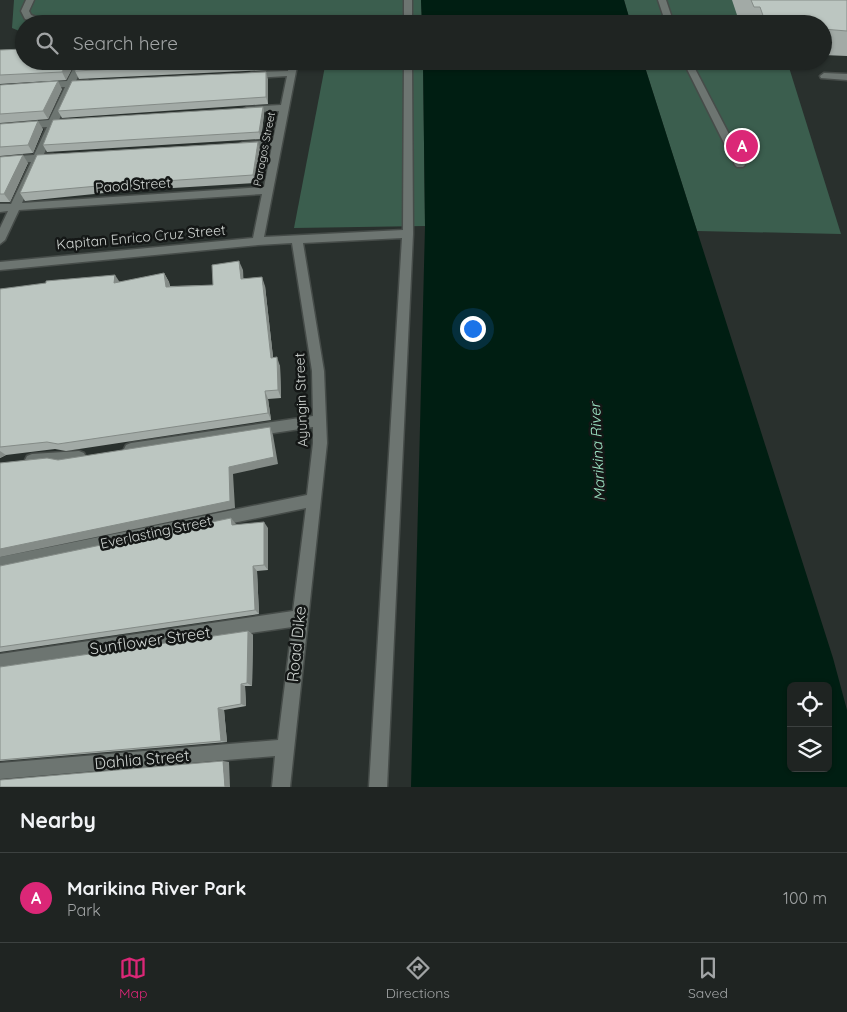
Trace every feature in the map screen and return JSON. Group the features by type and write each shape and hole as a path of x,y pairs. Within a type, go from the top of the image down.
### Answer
{"street":[{"path":"27,15 25,11 30,0"},
{"path":"408,0 408,15"},
{"path":"662,0 667,15"},
{"path":"0,238 77,70"},
{"name":"Paragos Street","path":"258,241 293,70"},
{"path":"378,787 408,234 408,70"},
{"path":"692,70 740,165"},
{"path":"244,76 292,74"},
{"path":"824,76 847,77"},
{"path":"35,86 99,83"},
{"path":"236,111 285,108"},
{"path":"0,127 82,121"},
{"path":"230,146 278,142"},
{"path":"0,160 66,156"},
{"name":"Paod Street","path":"0,208 268,190"},
{"name":"Kapitan Enrico Cruz Street","path":"0,266 258,241 408,234"},
{"name":"Ayungin Street","path":"292,240 318,371 320,443 313,500"},
{"path":"118,451 319,421"},
{"path":"16,462 55,457 66,459 91,455"},
{"name":"Everlasting Street","path":"0,564 313,500"},
{"name":"Road Dike","path":"281,787 313,500"},
{"name":"Sunflower Street","path":"0,662 299,618"},
{"name":"Dahlia Street","path":"0,771 265,748 285,749"}],"shaded area":[{"path":"14,0 421,0 422,15 15,15 15,29 12,28"},
{"path":"624,0 776,0 778,15 628,15"},
{"path":"324,70 423,70 425,226 294,228"},
{"path":"646,70 790,70 841,234 697,231"}],"water":[{"path":"421,0 624,0 628,15 422,15"},
{"name":"Marikina River","path":"423,70 646,70 833,658 847,710 847,787 411,787 425,226"}],"building":[{"path":"751,0 847,0 847,31 832,30 832,15 763,15 760,7 754,7"},
{"path":"15,49 15,70 63,70 62,72 0,75 0,50"},
{"path":"266,72 266,97 58,111 72,81"},
{"path":"58,81 43,111 0,114 0,85"},
{"path":"263,107 259,132 43,145 53,120"},
{"path":"38,121 28,145 0,147 0,124"},
{"path":"258,142 253,175 20,193 37,155"},
{"path":"23,155 4,194 0,194 0,157"},
{"path":"239,261 241,279 262,277 271,358 277,357 278,390 265,391 268,413 58,444 47,442 0,447 0,289 46,283 46,281 115,275 114,283 164,273 166,287 213,285 212,265"},
{"path":"270,427 274,457 229,467 230,501 0,549 0,463 47,458 58,460"},
{"path":"231,518 232,525 264,522 264,565 253,566 255,610 0,647 0,566"},
{"path":"248,631 247,683 241,684 241,704 218,708 221,741 0,760 0,667"},
{"path":"223,761 225,787 0,787 0,780"}],"place":[{"name":"Marikina River Park","path":"742,146"}]}
